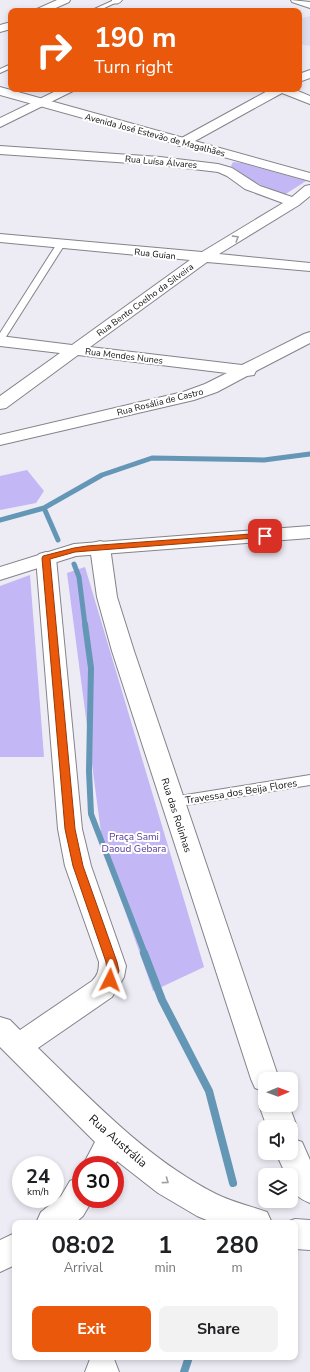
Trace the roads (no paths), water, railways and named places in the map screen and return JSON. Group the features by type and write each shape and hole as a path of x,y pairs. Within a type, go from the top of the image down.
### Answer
{"street":[{"path":"48,8 65,0"},
{"name":"Avenida José Estevão de Magalhães","path":"0,92 310,177"},
{"path":"0,123 63,92"},
{"path":"182,143 275,92"},
{"path":"290,92 310,100"},
{"name":"Rua Luísa Álvares","path":"0,150 160,160 228,170 245,183 255,188 294,202"},
{"path":"224,154 229,160 228,170"},
{"path":"294,202 310,189"},
{"name":"Rua Bento Coelho da Silveira","path":"0,404 203,258 294,202"},
{"name":"Rua Guian","path":"0,238 310,268"},
{"name":"Rua Rosália de Castro","path":"0,440 188,396 211,388 248,371 310,338"},
{"name":"Rua Mendes Nunes","path":"0,340 248,371"},
{"path":"0,574 74,550 310,532"},
{"name":"Rua das Rolinhas","path":"100,547 107,597 225,962 263,1072"},
{"path":"9,1038 102,989 110,980 113,971 112,962 78,866 70,829 46,558"},
{"name":"Rua Austrália","path":"9,1038 113,1140 169,1183 208,1206 248,1220"},
{"path":"103,1156 113,1140"},
{"path":"295,1160 304,1180 310,1188"},
{"path":"56,1220 72,1206"},
{"path":"298,1234 310,1235"},
{"path":"0,1256 12,1250"}],"lane":[{"path":"100,8 116,1"},
{"path":"0,340 61,244"},
{"name":"Travessa dos Beija Flores","path":"173,802 310,780"}],"waterway":[{"path":"44,508 102,475 152,458 264,460 310,454"},
{"path":"0,520 44,508"},
{"path":"44,508 58,540"},
{"path":"74,564 79,577 85,625"},
{"path":"85,624 91,668 89,771 91,814 145,954"},
{"path":"144,953 162,1000 209,1091 233,1183"},
{"path":"184,1372 188,1360"}],"park label":[{"name":"Praça Sami Daoud Gebara","path":"134,842"}]}
